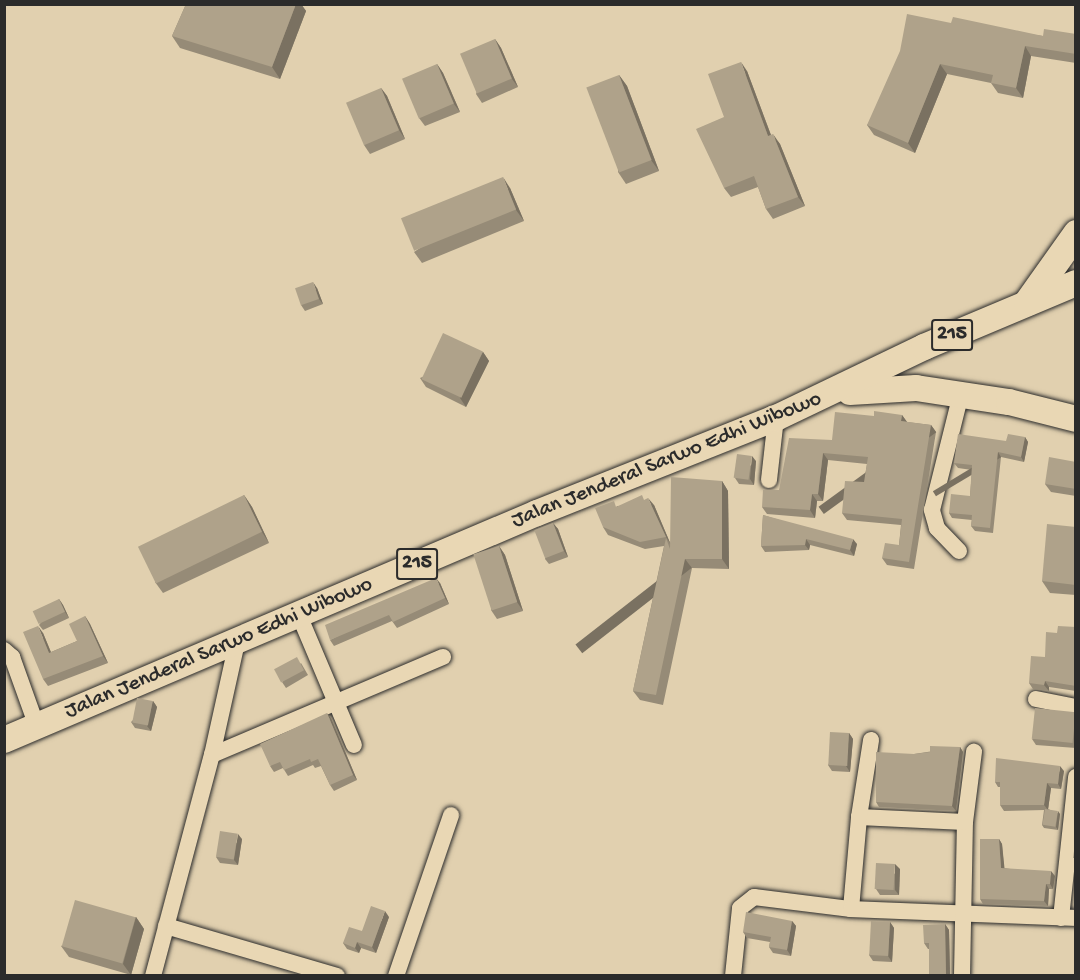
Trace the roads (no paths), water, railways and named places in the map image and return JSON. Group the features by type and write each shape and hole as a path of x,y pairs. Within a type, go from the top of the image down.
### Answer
{"highway":[{"path":"1027,302 1076,233"}],"main road":[{"name":"Jalan Jenderal Sarwo Edhi Wibowo","path":"4,740 545,509 776,418 832,394 924,347 1076,283"},
{"name":"215","path":"924,347 922,374 950,393"},
{"name":"Jalan Jenderal Sarwo Edhi Wibowo","path":"832,394 897,386 950,393 1076,419"}],"street":[{"path":"950,393 932,510 937,528 959,551"},
{"path":"769,480 776,418"},
{"path":"299,615 354,745"},
{"path":"153,975 212,755 237,642"},
{"path":"4,650 12,657 37,727"},
{"path":"212,755 337,704 443,657"},
{"path":"1036,699 1076,707"},
{"path":"851,909 859,817 872,740"},
{"path":"962,975 961,914 965,822 974,752"},
{"path":"733,975 740,908 748,898 762,897 851,909 1068,918 1076,777"},
{"path":"396,975 451,815"},
{"path":"859,817 965,822"},
{"path":"166,926 337,975"}]}
